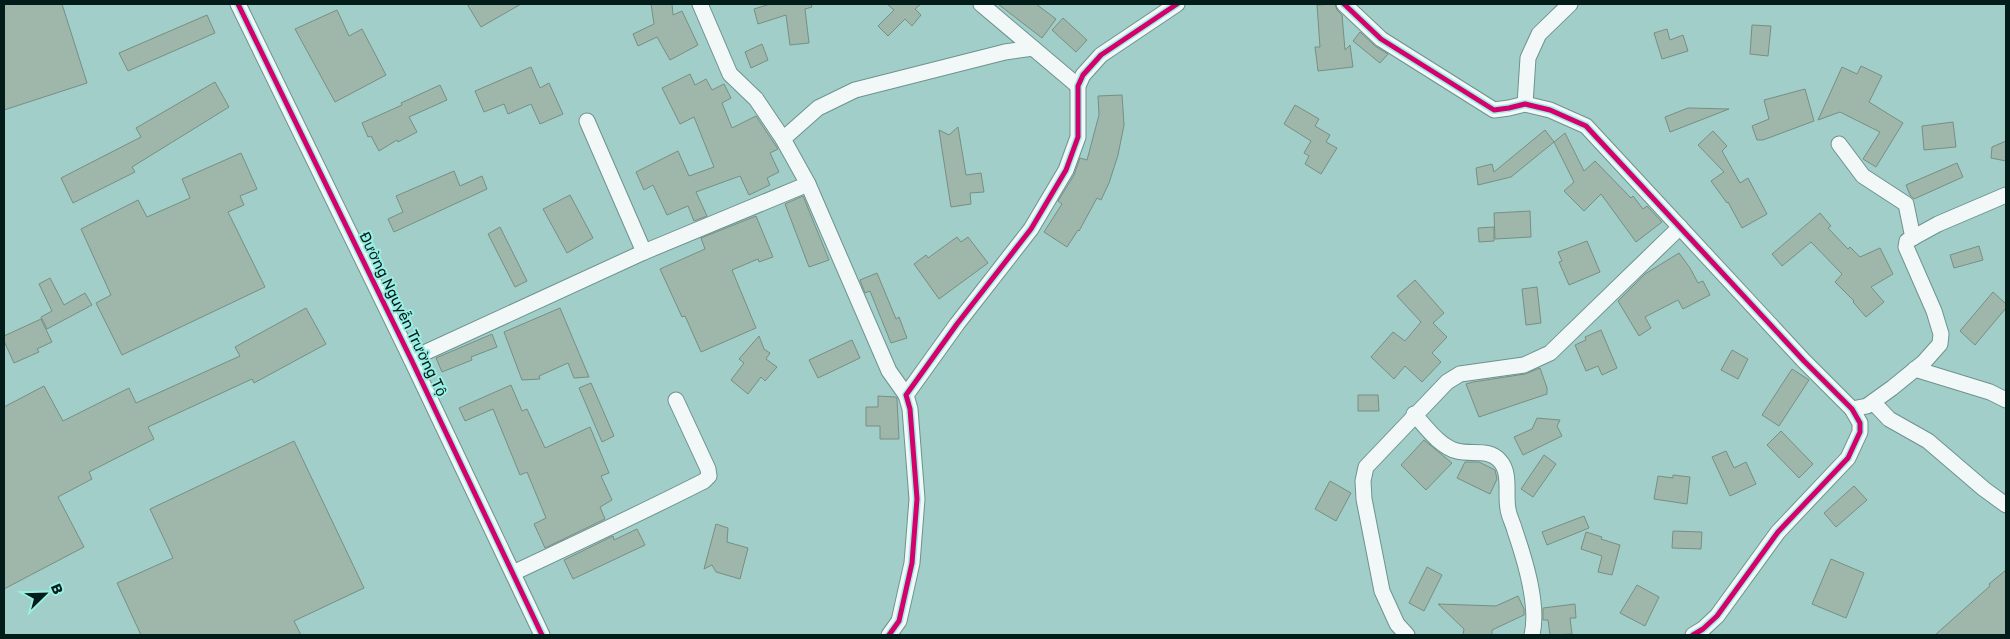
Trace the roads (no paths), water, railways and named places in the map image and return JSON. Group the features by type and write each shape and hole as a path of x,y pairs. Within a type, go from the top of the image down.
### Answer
{"street":[{"name":"Đường Nguyễn Trường Tộ","path":"238,4 411,359 542,635"},
{"path":"700,4 730,74 756,99 783,139 808,184 889,371 906,394 910,409 916,499 912,563 899,621 889,635"},
{"path":"981,4 1078,86"},
{"path":"906,394 957,324 1031,229 1066,170 1078,137 1078,86 1083,75 1101,55 1177,4"},
{"path":"1344,4 1381,39 1494,110 1525,104 1550,110 1586,126 1804,361 1852,409 1860,423 1860,432 1848,458 1778,532 1717,616 1703,629 1693,635"},
{"path":"1525,104 1528,58 1539,34 1570,4"},
{"path":"783,139 818,108 855,90 1005,52 1033,48"},
{"path":"587,121 644,252"},
{"path":"1839,144 1863,176 1906,204 1913,238"},
{"path":"411,359 644,252 808,184"},
{"path":"1852,409 1867,406 1873,402 1915,369 1940,344 1940,334 1934,311 1906,247 1908,241 2006,195"},
{"path":"1406,635 1397,624 1382,591 1364,499 1366,467 1414,414 1447,382 1460,374 1524,365 1550,353 1680,227"},
{"path":"1915,369 1990,392 2006,400"},
{"path":"513,574 600,531 625,521 704,481 709,476 708,469 676,400"},
{"path":"1873,402 1889,419 1928,440 1984,489 2006,505"},
{"path":"1414,414 1442,444 1457,451 1493,455 1501,462 1506,473 1509,516 1526,569 1534,611 1532,635"}]}
